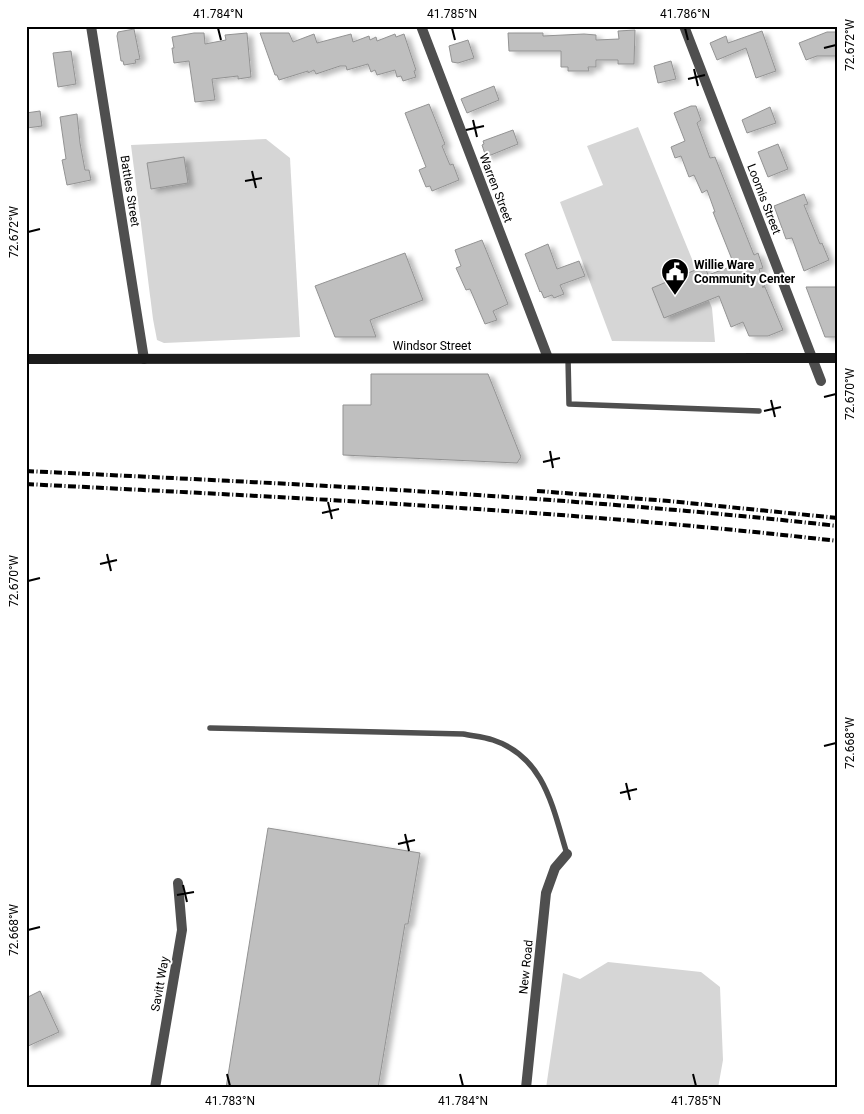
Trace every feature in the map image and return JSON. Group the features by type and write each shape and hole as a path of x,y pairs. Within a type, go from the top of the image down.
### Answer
{"main road":[{"name":"Windsor Street","path":"26,359 838,358"}],"street":[{"name":"Battles Street","path":"92,26 144,359"},
{"name":"Warren Street","path":"421,26 548,358"},
{"name":"Loomis Street","path":"684,26 821,381"},
{"name":"New Road","path":"526,1088 546,892 555,868 567,854"},
{"name":"Savitt Way","path":"155,1088 182,930 178,883"}],"lane":[{"path":"568,358 570,404 759,411"},
{"path":"210,728 463,734 494,740 523,756 541,777 567,854"}],"shaded area":[{"path":"638,127 712,308 715,342 612,341 560,202 603,185 587,146"},
{"path":"266,139 290,158 300,337 164,343 157,340 131,145"},
{"path":"608,962 701,972 720,987 723,1060 718,1088 664,1085 663,1088 546,1088 563,973 580,979"}],"building":[{"path":"134,29 140,59 135,60 136,63 124,65 123,61 121,61 118,32"},
{"path":"635,30 634,64 618,64 618,60 596,60 596,67 588,67 589,71 568,71 568,67 561,67 561,51 509,51 508,33 543,33 543,36 584,34 596,35 596,40 619,39 618,31"},
{"path":"762,31 776,71 756,78 746,48 717,60 710,43 726,36 728,43"},
{"path":"827,32 838,32 838,56 817,56 806,60 799,43"},
{"path":"204,33 205,44 226,40 225,35 247,33 251,77 238,79 238,76 212,79 215,100 195,102 189,61 174,63 172,48 174,48 172,37"},
{"path":"260,33 289,33 293,42 314,34 317,43 351,34 353,42 369,36 370,40 376,37 377,41 395,34 396,37 404,34 416,70 414,71 416,77 403,81 401,76 397,77 395,70 377,75 375,70 371,72 368,64 347,70 346,66 340,66 316,74 314,70 308,73 308,71 279,80 277,75 275,75"},
{"path":"468,40 474,58 458,63 452,62 449,46"},
{"path":"71,51 76,84 58,87 53,53"},
{"path":"671,61 676,79 658,83 654,66"},
{"path":"494,86 499,100 467,113 461,99"},
{"path":"429,104 445,144 442,146 450,165 453,164 459,180 432,191 430,186 426,187 419,170 426,167 405,113"},
{"path":"691,106 696,106 701,120 697,123 710,158 715,157 754,255 758,253 763,268 759,269 765,286 762,287 765,287 783,330 768,336 749,336 743,322 731,327 719,296 664,318 652,288 705,266 708,275 730,267 729,263 733,262 713,212 715,212 707,190 702,193 694,175 689,177 681,156 675,158 671,147 685,141 674,113"},
{"path":"770,107 776,123 747,133 742,120"},
{"path":"40,111 42,126 27,128 26,113"},
{"path":"77,114 85,170 89,170 91,180 67,185 62,160 66,159 60,117"},
{"path":"513,130 518,144 486,157 482,145 484,144 483,141"},
{"path":"778,144 788,169 768,177 758,152"},
{"path":"184,157 188,183 151,189 147,163"},
{"path":"804,194 808,204 804,205 820,244 822,243 829,260 804,271 792,238 786,239 774,206"},
{"path":"482,240 508,304 493,311 497,320 485,324 470,289 466,290 456,268 461,266 455,250"},
{"path":"548,244 557,269 579,261 585,276 560,285 564,294 554,298 552,295 544,298 540,292 525,254"},
{"path":"405,253 423,300 370,320 376,337 335,337 315,286"},
{"path":"806,287 838,287 838,337 825,337"},
{"path":"371,374 488,374 521,457 517,463 343,455 343,405 371,405"},
{"path":"268,828 420,853 408,924 405,924 378,1088 226,1088"},
{"path":"40,991 59,1032 26,1047 26,998"}],"railway":[{"path":"26,471 432,492 635,507 838,526"},
{"path":"26,484 534,513 737,530 838,541"},
{"path":"537,491 669,501 838,518"}],"place":[{"name":"Willie Ware Community Center","path":"675,296"}]}
